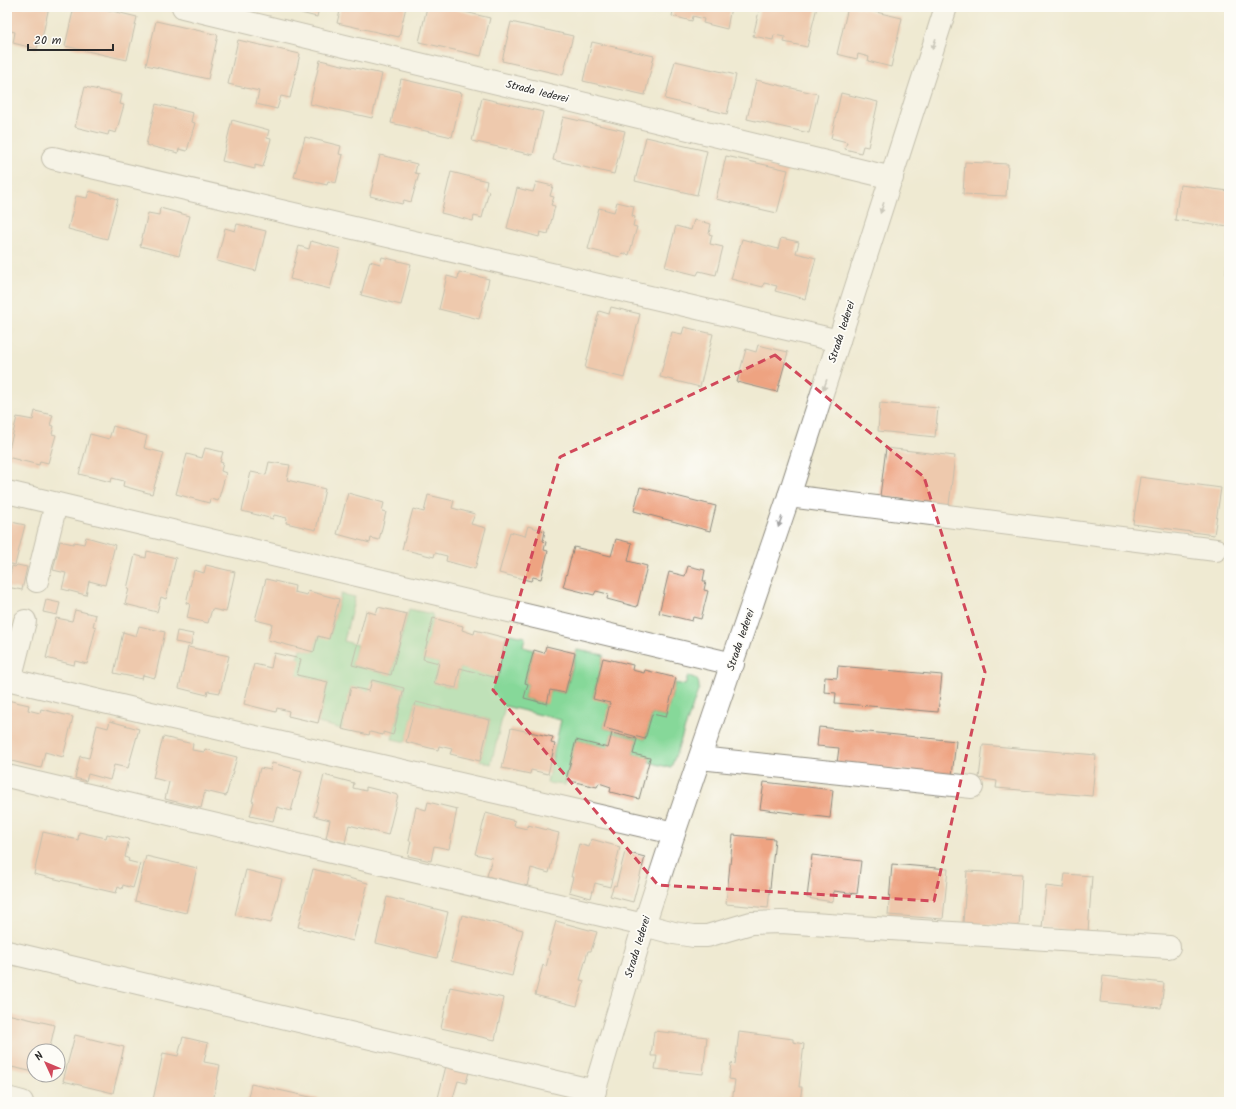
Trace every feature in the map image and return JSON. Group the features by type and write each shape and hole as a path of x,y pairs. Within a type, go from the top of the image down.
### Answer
{"street":[{"name":"Strada Iederei","path":"183,7 892,178"},
{"name":"Strada Iederei","path":"593,1097 644,925 789,496 946,7"},
{"path":"53,158 839,341"},
{"path":"7,492 732,664"},
{"path":"789,496 1216,550"},
{"path":"37,581 56,504"},
{"path":"25,621 9,680 674,833"},
{"path":"700,758 972,787"},
{"path":"7,776 674,933 694,936 707,936 751,924 781,922 1169,947"},
{"path":"7,952 593,1097"},
{"path":"7,1098 22,1102"}],"highlighted area":[{"path":"775,355 924,477 985,672 934,901 658,885 493,690 560,457"}],"green space":[{"path":"341,594 355,597 344,641 357,645 352,665 391,675 409,609 432,614 433,618 423,659 439,663 434,683 456,688 460,668 497,677 506,638 510,634 525,637 523,647 534,650 525,683 528,684 524,698 546,704 550,690 565,693 577,650 604,655 593,698 610,703 604,728 645,739 652,714 666,717 675,683 685,685 688,676 695,678 698,681 699,688 671,768 649,762 650,758 633,754 637,739 612,733 608,748 576,740 565,785 547,783 561,720 505,706 491,764 480,761 490,720 416,702 406,742 392,739 405,688 372,680 369,691 351,687 342,729 318,723 328,682 297,675 297,658 300,649 314,652 318,636 329,638"}],"building":[{"path":"7,7 49,7 42,38 39,38 37,49 13,43 15,32 7,30"},
{"path":"74,7 96,7 137,17 127,60 65,46"},
{"path":"276,7 319,7 317,17"},
{"path":"341,7 406,7 399,37 337,23"},
{"path":"427,7 444,7 490,18 481,56 419,42"},
{"path":"674,7 731,7 727,29 703,23 704,19 693,16 692,21 672,16"},
{"path":"760,7 817,7 807,47 784,42 785,37 774,35 773,40 753,36"},
{"path":"848,7 902,18 891,67 868,61 869,57 858,54 857,59 837,54"},
{"path":"156,21 218,35 208,79 146,65"},
{"path":"511,22 573,36 563,75 502,61"},
{"path":"238,40 300,54 290,98 281,96 277,109 256,104 259,91 228,84"},
{"path":"592,42 654,56 645,95 583,81"},
{"path":"320,60 382,74 372,118 310,104"},
{"path":"675,61 736,75 727,114 665,99"},
{"path":"401,79 462,93 452,137 391,123"},
{"path":"756,80 818,94 809,133 747,119"},
{"path":"85,87 122,95 120,104 124,105 116,133 109,131 108,135 75,127"},
{"path":"841,93 878,102 868,147 863,146 861,153 845,149 847,142 831,138"},
{"path":"482,98 543,112 533,155 472,141"},
{"path":"156,104 193,113 191,122 195,123 187,151 179,149 178,153 146,145"},
{"path":"563,117 625,131 614,174 553,160"},
{"path":"232,120 269,130 267,138 271,139 263,167 255,165 255,169 222,161"},
{"path":"305,137 341,146 339,154 343,155 336,183 328,181 327,185 294,177"},
{"path":"646,137 707,151 697,195 635,181"},
{"path":"380,155 417,164 415,173 419,174 411,202 404,200 402,204 370,196"},
{"path":"726,156 788,170 777,213 716,199"},
{"path":"965,162 1008,164 1006,196 963,194"},
{"path":"451,172 487,181 485,189 489,191 482,218 474,216 473,221 441,213"},
{"path":"536,182 553,186 550,196 554,197 551,205 555,206 548,234 540,232 539,237 507,228 517,188 533,192"},
{"path":"1180,185 1229,191 1229,227 1175,220"},
{"path":"89,191 118,199 107,239 68,229 76,196 87,198"},
{"path":"617,202 634,206 632,216 635,217 633,226 637,227 629,255 622,253 620,257 588,249 599,208 614,212"},
{"path":"160,208 190,216 179,256 140,246 148,213 159,215"},
{"path":"694,220 711,224 709,234 712,235 710,244 723,247 716,275 699,271 697,275 665,267 676,226 691,230"},
{"path":"237,224 266,231 256,271 217,261 225,228 235,231"},
{"path":"1228,236 1229,274 1226,274"},
{"path":"781,238 799,242 796,253 816,258 805,299 775,291 777,286 764,283 763,287 731,279 742,239 778,249"},
{"path":"311,241 340,249 330,289 290,279 299,246 309,249"},
{"path":"382,257 411,264 401,305 361,295 370,261 380,264"},
{"path":"459,272 489,279 479,319 439,309 447,276 458,279"},
{"path":"611,307 640,314 624,378 585,368 599,311 609,314"},
{"path":"684,327 713,334 700,387 660,377 672,332 682,334"},
{"path":"758,345 788,352 777,392 737,382 746,349 756,352"},
{"path":"880,403 938,408 935,437 878,431"},
{"path":"35,411 53,415 50,425 54,426 52,434 56,435 48,463 40,461 39,465 7,457 17,417 33,420"},
{"path":"113,426 147,436 144,448 164,453 152,494 123,486 124,481 112,478 111,482 79,474 90,434 109,439"},
{"path":"205,448 223,452 220,462 223,463 221,471 226,473 218,501 210,499 209,503 176,494 187,454 202,458"},
{"path":"886,448 955,456 949,505 880,496"},
{"path":"269,462 290,465 287,480 325,489 316,530 286,523 287,518 274,515 273,519 242,511 251,472 266,475"},
{"path":"1140,477 1221,488 1214,535 1133,524"},
{"path":"640,487 716,506 710,531 634,511"},
{"path":"348,493 384,503 382,511 386,512 379,540 371,538 370,543 337,534"},
{"path":"428,495 454,501 452,508 475,514 471,524 486,528 475,569 446,561 447,556 435,553 434,557 402,549 413,509 424,512"},
{"path":"7,521 25,525 15,565 7,563"},
{"path":"528,526 545,531 543,541 546,542 544,550 548,551 541,579 533,577 531,581 499,573 510,532 525,536"},
{"path":"86,537 115,545 105,585 89,581 86,595 62,589 66,573 53,570 60,541 73,544 74,542 84,544"},
{"path":"616,539 632,543 628,561 647,566 637,607 607,599 608,594 596,591 594,595 563,587 574,547 611,556"},
{"path":"147,551 176,558 166,599 161,597 157,612 125,604 135,555 146,558"},
{"path":"17,565 27,567 22,590 7,587 12,566 15,567"},
{"path":"206,565 235,572 226,612 212,609 208,623 187,618 190,604 186,603 194,570 204,573"},
{"path":"688,566 705,570 703,581 706,581 704,590 708,591 701,619 693,617 692,621 659,613 669,572 685,576"},
{"path":"266,579 295,586 294,592 307,595 308,591 339,599 329,639 318,636 314,652 268,640 272,624 255,620"},
{"path":"46,600 60,603 57,615 43,612"},
{"path":"378,607 407,614 391,675 352,665 366,611 376,614"},
{"path":"75,610 96,615 93,626 96,627 87,664 75,661 74,665 46,658 56,618 72,621"},
{"path":"433,618 463,626 462,630 474,634 475,630 506,638 497,678 460,668 456,688 434,683 439,663 423,659"},
{"path":"139,626 165,632 155,678 143,675 142,679 114,673 123,632 136,636"},
{"path":"177,631 193,634 191,645 175,642"},
{"path":"546,646 575,653 565,693 550,690 547,704 524,698 528,684 525,683 534,650 544,653"},
{"path":"188,647 229,656 220,693 208,691 207,695 179,688"},
{"path":"274,653 301,659 297,675 328,682 318,723 288,716 289,711 277,708 276,712 244,704 254,664 271,668"},
{"path":"603,658 633,665 632,670 644,673 645,670 676,678 666,717 652,714 645,739 604,728 610,703 593,699"},
{"path":"838,666 942,675 938,712 835,703 836,693 824,692 825,677 837,678"},
{"path":"372,680 404,688 393,735 383,732 383,735 370,732 369,735 342,729 351,687 369,691"},
{"path":"7,700 29,705 28,710 40,713 41,709 73,717 63,757 45,752 41,768 7,760"},
{"path":"416,702 490,720 480,761 450,754 452,749 439,746 438,750 406,742"},
{"path":"110,721 139,729 128,768 114,765 110,780 88,774 86,781 75,778 80,756 89,758 97,725 108,728"},
{"path":"819,727 956,741 952,776 837,763 839,748 817,746"},
{"path":"511,728 553,737 551,743 555,744 548,774 531,770 530,774 502,768"},
{"path":"612,733 637,739 633,754 650,758 639,799 610,792 611,787 599,783 597,787 566,780 576,740 608,748"},
{"path":"163,737 193,744 192,750 204,752 205,749 237,757 226,796 205,791 201,808 165,799 169,782 153,778"},
{"path":"983,745 1096,755 1092,796 996,788 997,781 979,778"},
{"path":"272,763 302,771 291,811 277,807 273,821 250,816 260,768 271,770"},
{"path":"324,775 354,783 353,788 366,791 366,787 398,795 388,835 349,825 345,843 326,838 330,820 314,816"},
{"path":"764,782 833,790 830,818 760,809"},
{"path":"428,802 457,809 449,849 434,846 431,861 408,856 411,841 409,841 416,807 426,810"},
{"path":"486,813 515,821 514,826 527,829 528,825 559,833 549,873 531,868 527,886 487,876 492,858 475,854"},
{"path":"43,832 78,840 79,832 106,838 107,834 129,839 125,857 129,859 128,861 140,864 133,888 123,885 122,889 118,887 116,893 34,874"},
{"path":"733,835 775,839 768,908 726,904"},
{"path":"591,839 620,847 610,887 595,883 591,898 569,892 579,844 589,847"},
{"path":"625,852 645,857 633,902 610,896 614,885 616,886"},
{"path":"812,855 861,861 857,894 834,891 833,902 807,898"},
{"path":"146,856 197,868 186,913 135,901"},
{"path":"892,864 948,869 943,919 888,915"},
{"path":"313,869 368,883 353,941 298,927"},
{"path":"246,870 282,879 271,923 235,915"},
{"path":"967,871 1022,874 1019,927 963,923"},
{"path":"1065,874 1092,876 1088,932 1042,928 1046,886 1063,888"},
{"path":"387,897 448,912 437,958 376,943"},
{"path":"462,915 523,930 512,976 451,961"},
{"path":"556,921 597,932 591,951 588,951 580,980 584,981 577,1006 535,995 543,965 546,967 550,951 548,950"},
{"path":"1103,976 1164,983 1161,1008 1100,1002"},
{"path":"450,987 504,998 495,1040 441,1028"},
{"path":"7,1014 55,1025 51,1043 26,1043 26,1070 7,1066"},
{"path":"654,1031 707,1037 703,1074 655,1069 657,1056 651,1056"},
{"path":"739,1032 793,1039 793,1042 804,1044 799,1087 802,1087 800,1102 732,1102 735,1080 729,1079 731,1063 735,1064"},
{"path":"75,1035 124,1047 113,1093 66,1082 66,1070"},
{"path":"183,1037 208,1043 204,1062 220,1065 213,1102 162,1102 153,1100 163,1053 178,1056"},
{"path":"447,1062 470,1068 466,1083 458,1081 452,1101 438,1098"},
{"path":"251,1084 324,1100 324,1102 247,1102"}]}
